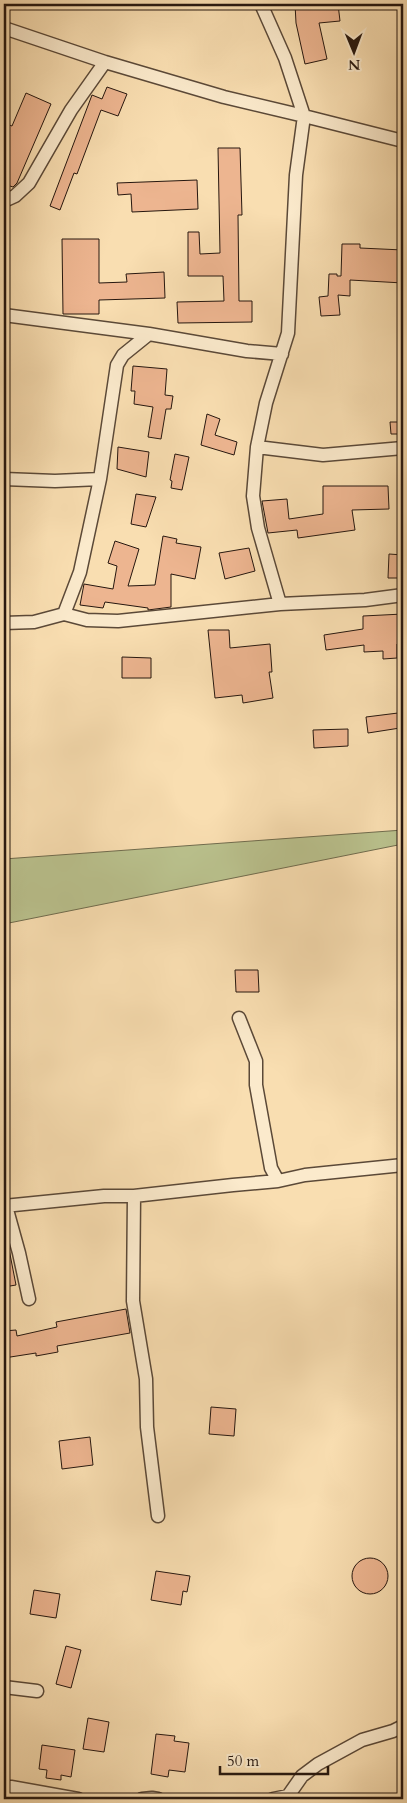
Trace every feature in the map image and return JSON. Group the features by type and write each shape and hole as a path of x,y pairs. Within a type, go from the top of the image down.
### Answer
{"street":[{"path":"261,4 285,58 304,116 296,175 288,333 266,403 257,447 253,496 254,512 280,604"},
{"path":"4,28 105,62 224,97 403,142"},
{"path":"4,201 15,196 29,183 71,110 105,62"},
{"path":"4,315 149,334 247,351 282,354"},
{"path":"64,614 80,572 100,479 117,365 123,355 149,334"},
{"path":"257,447 322,455 403,448"},
{"path":"4,479 56,482 100,479"},
{"path":"4,622 34,622 64,614 88,620 118,621 280,604 365,600 403,595"},
{"path":"239,1018 256,1061 256,1085 271,1168 278,1181"},
{"path":"28,1299 19,1253 5,1206 104,1196 134,1196 278,1181 305,1175 403,1165"},
{"path":"134,1196 133,1300 146,1379 147,1427 158,1516"},
{"path":"4,1687 37,1691"},
{"path":"273,1799 288,1796 302,1776 318,1764 362,1740 393,1731 403,1726"},
{"path":"4,1787 78,1799"},
{"path":"142,1799 158,1799"}],"green space":[{"path":"403,830 403,844 4,924 4,859"}],"building":[{"path":"295,4 338,4 340,21 319,23 327,59 305,64 296,23"},
{"path":"107,87 127,94 118,116 101,110 77,174 74,173 60,210 50,206 92,95 102,99"},
{"path":"26,93 51,104 17,183 13,187 4,184 4,123 12,126"},
{"path":"218,148 240,148 242,215 238,215 239,301 252,301 252,322 178,323 177,302 224,301 223,276 188,276 188,232 199,232 200,254 220,253"},
{"path":"197,180 198,209 132,212 131,194 118,195 117,183"},
{"path":"62,239 99,239 99,283 127,282 126,274 164,272 165,298 99,300 99,314 63,314"},
{"path":"342,244 360,244 360,248 403,250 403,283 350,280 350,296 338,295 340,315 321,316 319,297 328,296 329,274 341,276"},
{"path":"133,366 167,369 165,395 173,396 171,409 166,409 161,439 148,437 153,407 134,404 135,391 131,391"},
{"path":"207,414 220,419 215,435 237,442 234,455 201,445"},
{"path":"390,422 403,422 403,434 391,434"},
{"path":"118,447 149,452 146,477 117,469"},
{"path":"175,454 189,457 182,490 171,488 172,481 170,480"},
{"path":"323,486 388,486 389,509 352,510 355,530 298,538 297,530 268,533 262,501 287,499 289,519 323,514"},
{"path":"136,494 156,497 146,527 131,524"},
{"path":"163,536 177,539 176,543 201,547 195,579 171,574 171,607 148,610 148,608 105,602 103,608 80,605 84,584 113,589 117,566 108,563 115,541 139,549 128,586 155,585"},
{"path":"249,548 255,571 225,579 219,553"},
{"path":"389,554 403,555 403,578 388,578"},
{"path":"403,614 403,643 397,644 397,658 383,659 383,651 364,652 364,645 326,650 324,635 363,629 363,616"},
{"path":"208,630 229,630 230,648 270,644 272,672 269,672 273,698 243,703 242,695 215,698"},
{"path":"122,657 151,658 151,678 122,678"},
{"path":"398,713 400,728 368,733 366,717"},
{"path":"348,729 348,746 314,748 313,730"},
{"path":"235,970 258,970 259,992 236,992"},
{"path":"4,1244 8,1244 16,1285 4,1287"},
{"path":"126,1309 130,1333 57,1346 58,1352 36,1356 36,1353 4,1358 4,1331 16,1330 17,1336 57,1327 56,1322"},
{"path":"211,1407 236,1409 234,1436 209,1434"},
{"path":"90,1437 93,1465 62,1469 59,1441"},
{"path":"370,1558 382,1564 388,1576 382,1588 370,1594 358,1588 352,1576 358,1564"},
{"path":"156,1571 190,1576 187,1592 183,1591 181,1605 151,1600"},
{"path":"34,1590 60,1594 56,1618 30,1614"},
{"path":"66,1646 81,1650 71,1688 56,1684"},
{"path":"88,1718 109,1722 104,1752 83,1749"},
{"path":"156,1734 175,1736 174,1741 189,1743 185,1772 169,1770 168,1777 151,1774"},
{"path":"42,1745 75,1750 71,1777 61,1775 61,1780 46,1778 47,1770 39,1769"}]}
